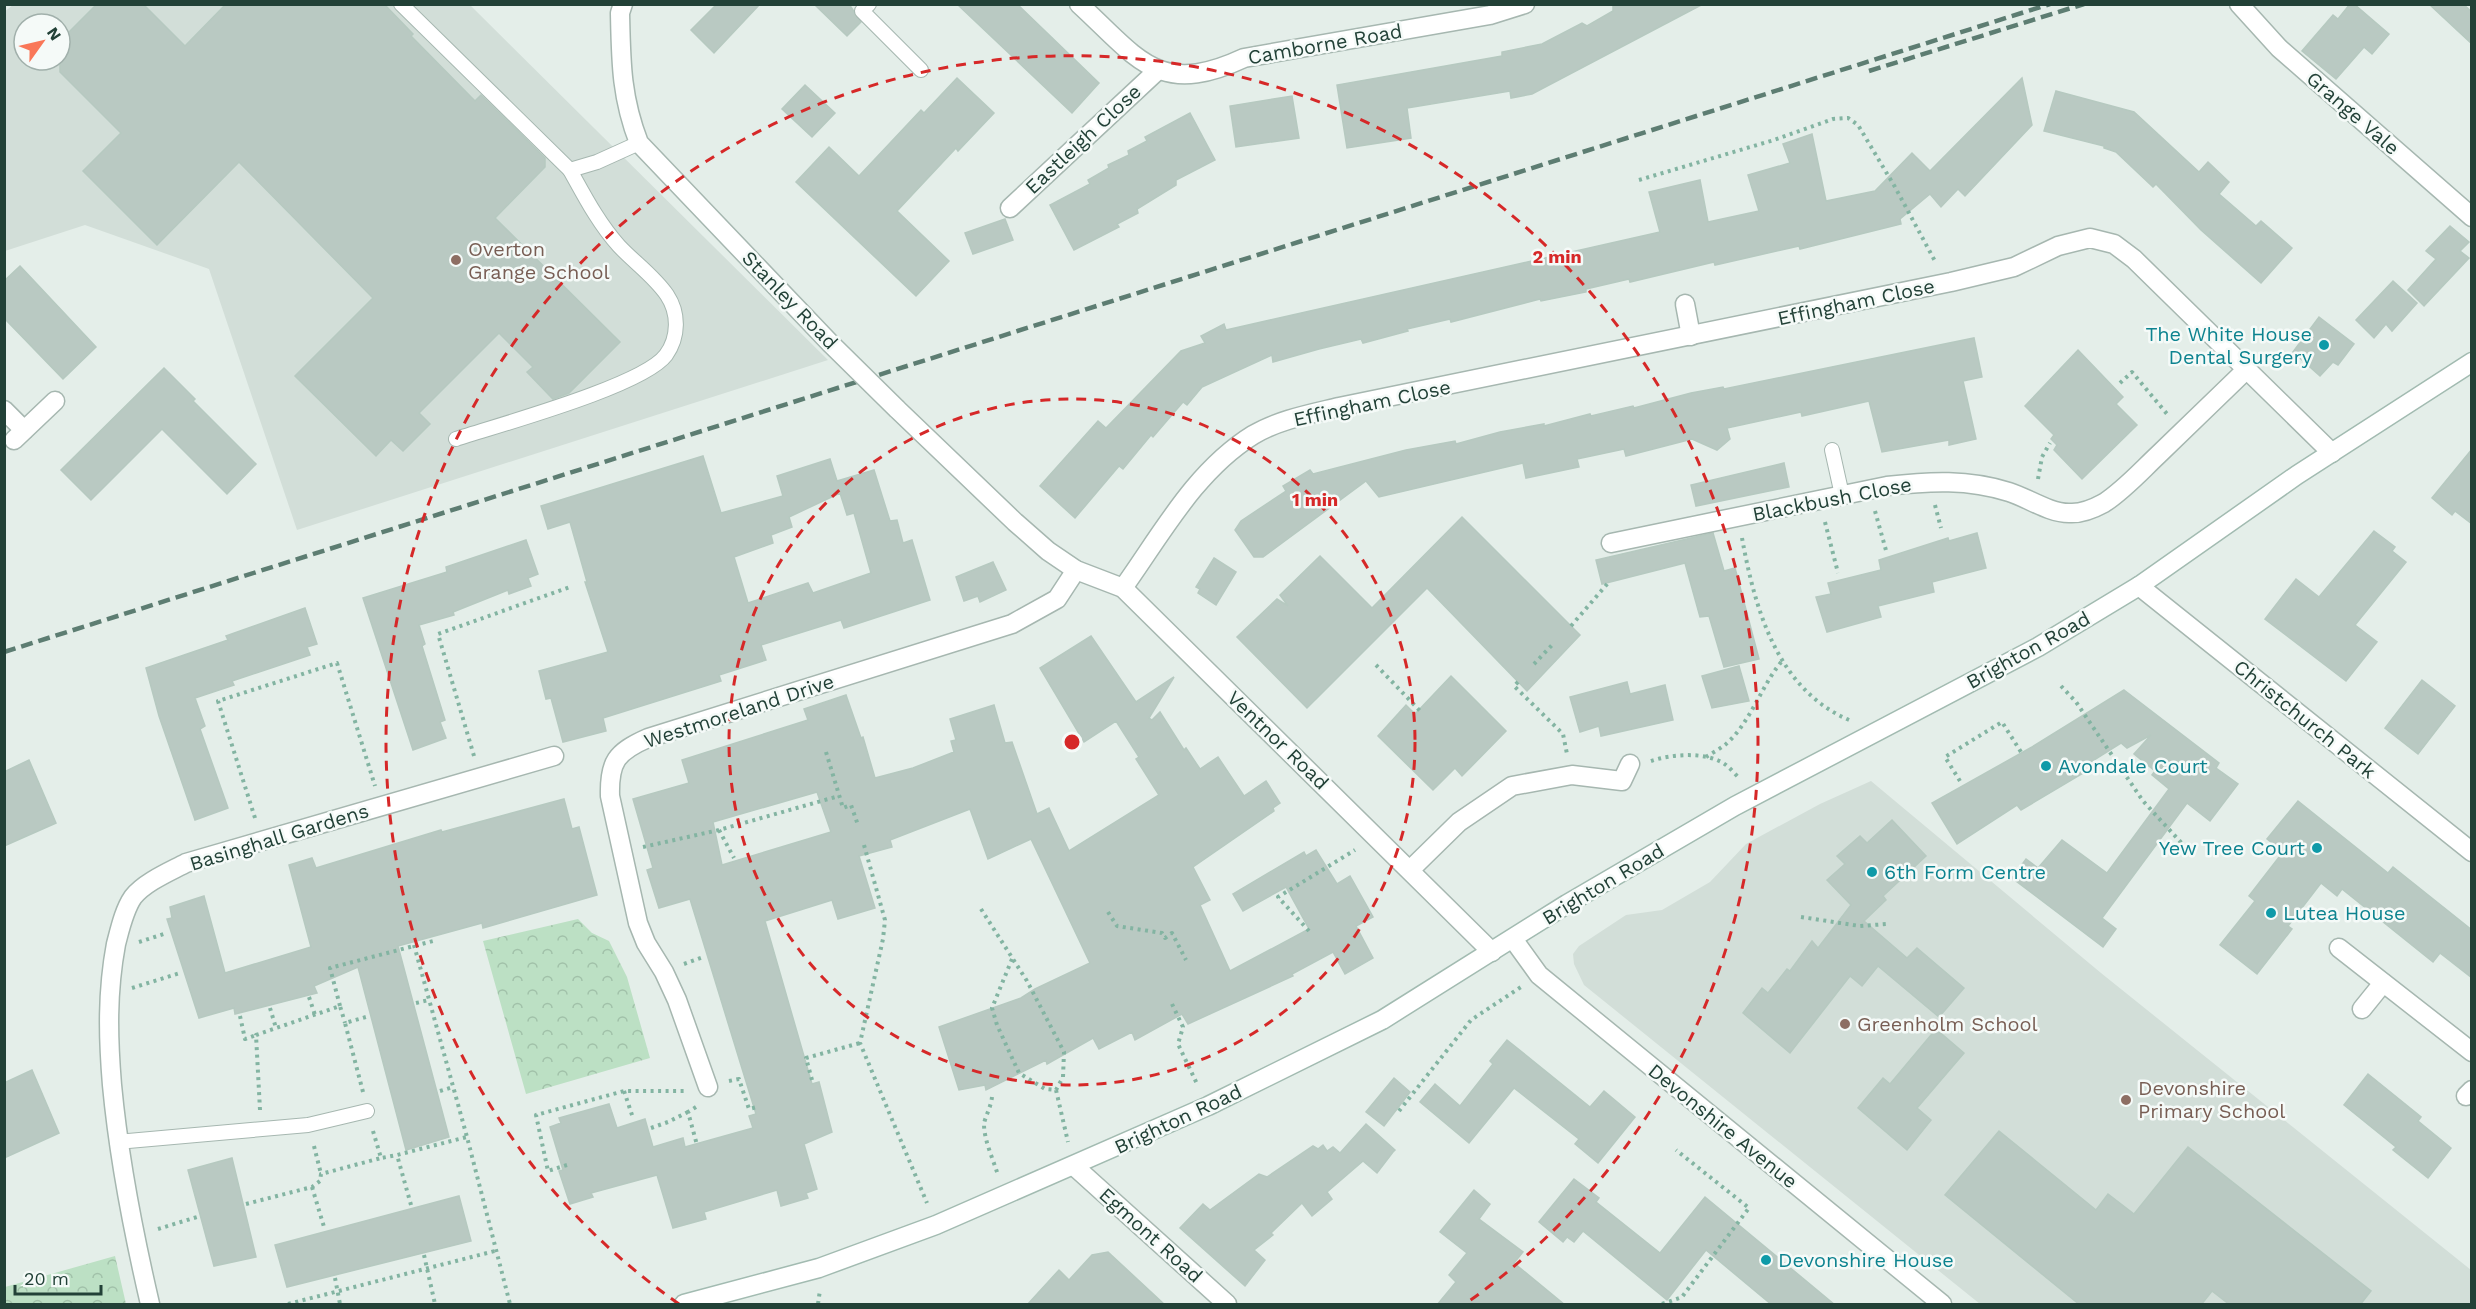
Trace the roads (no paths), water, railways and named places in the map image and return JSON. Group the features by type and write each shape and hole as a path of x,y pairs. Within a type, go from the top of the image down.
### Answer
{"street":[{"name":"Stanley Road","path":"623,4 620,13 621,80 630,120 639,143 897,410 1048,551"},
{"name":"Camborne Road","path":"1079,4 1133,56 1157,70 1187,75 1221,69 1244,58 1490,15 1524,4"},
{"name":"Grange Vale","path":"2239,4 2278,48 2472,218"},
{"name":"Eastleigh Close","path":"1010,208 1157,70"},
{"name":"Effingham Close","path":"1123,588 1198,482 1222,457 1253,435 1277,424 1340,407 1948,283 1977,267 2014,267 2058,246 2090,238 2114,244 2134,259 2332,453"},
{"path":"1685,304 1691,336"},
{"name":"Brighton Road","path":"684,1305 819,1268 876,1249 936,1225 1208,1106 1382,1020 1567,904 1752,797 2038,647 2139,586 2332,453 2472,362"},
{"name":"Blackbush Close","path":"1611,543 1842,495 1921,482 1982,484 2068,513 2094,508 2121,490 2247,369"},
{"path":"4,410 19,435 55,401"},
{"name":"Ventnor Road","path":"1048,551 1076,570 1123,588 1492,952"},
{"name":"Westmoreland Drive","path":"700,1089 677,1000 664,972 646,943 638,923 610,796 610,775 616,759 629,746 746,706 1012,624 1057,599 1076,570"},
{"name":"Christchurch Park","path":"2139,586 2472,852"},
{"name":"Basinghall Gardens","path":"150,1305 117,1142 108,1029 108,996 120,926 133,897 156,879 186,863 554,756"},
{"path":"1410,870 1459,822 1512,786 1572,775 1622,781 1630,764"},
{"name":"Devonshire Avenue","path":"1513,939 1539,975 1942,1305"},
{"path":"2339,948 2472,1052"},
{"path":"2362,1009 2383,982"},
{"name":"Egmont Road","path":"1074,1166 1227,1305"}],"lane":[{"path":"401,4 570,171 595,216 618,245 667,296 674,309 676,324 675,338 665,355 652,368 550,408 456,439"},
{"path":"869,4 862,11 921,70"},
{"path":"570,171 597,162 639,143"},
{"path":"1832,450 1842,495"},
{"path":"117,1142 308,1125 367,1111"}],"railway":[{"path":"4,652 2050,4"},
{"path":"1869,71 2084,4"}],"place":[{"name":"Overton Grange School","path":"456,260"},
{"name":"The White House Dental Surgery","path":"2324,345"},
{"name":"Avondale Court","path":"2046,766"},
{"name":"Yew Tree Court","path":"2317,848"},
{"name":"6th Form Centre","path":"1872,872"},
{"name":"Lutea House","path":"2271,913"},
{"name":"Greenholm School","path":"1845,1024"},
{"name":"Devonshire Primary School","path":"2126,1100"},
{"name":"Devonshire House","path":"1766,1260"}]}
